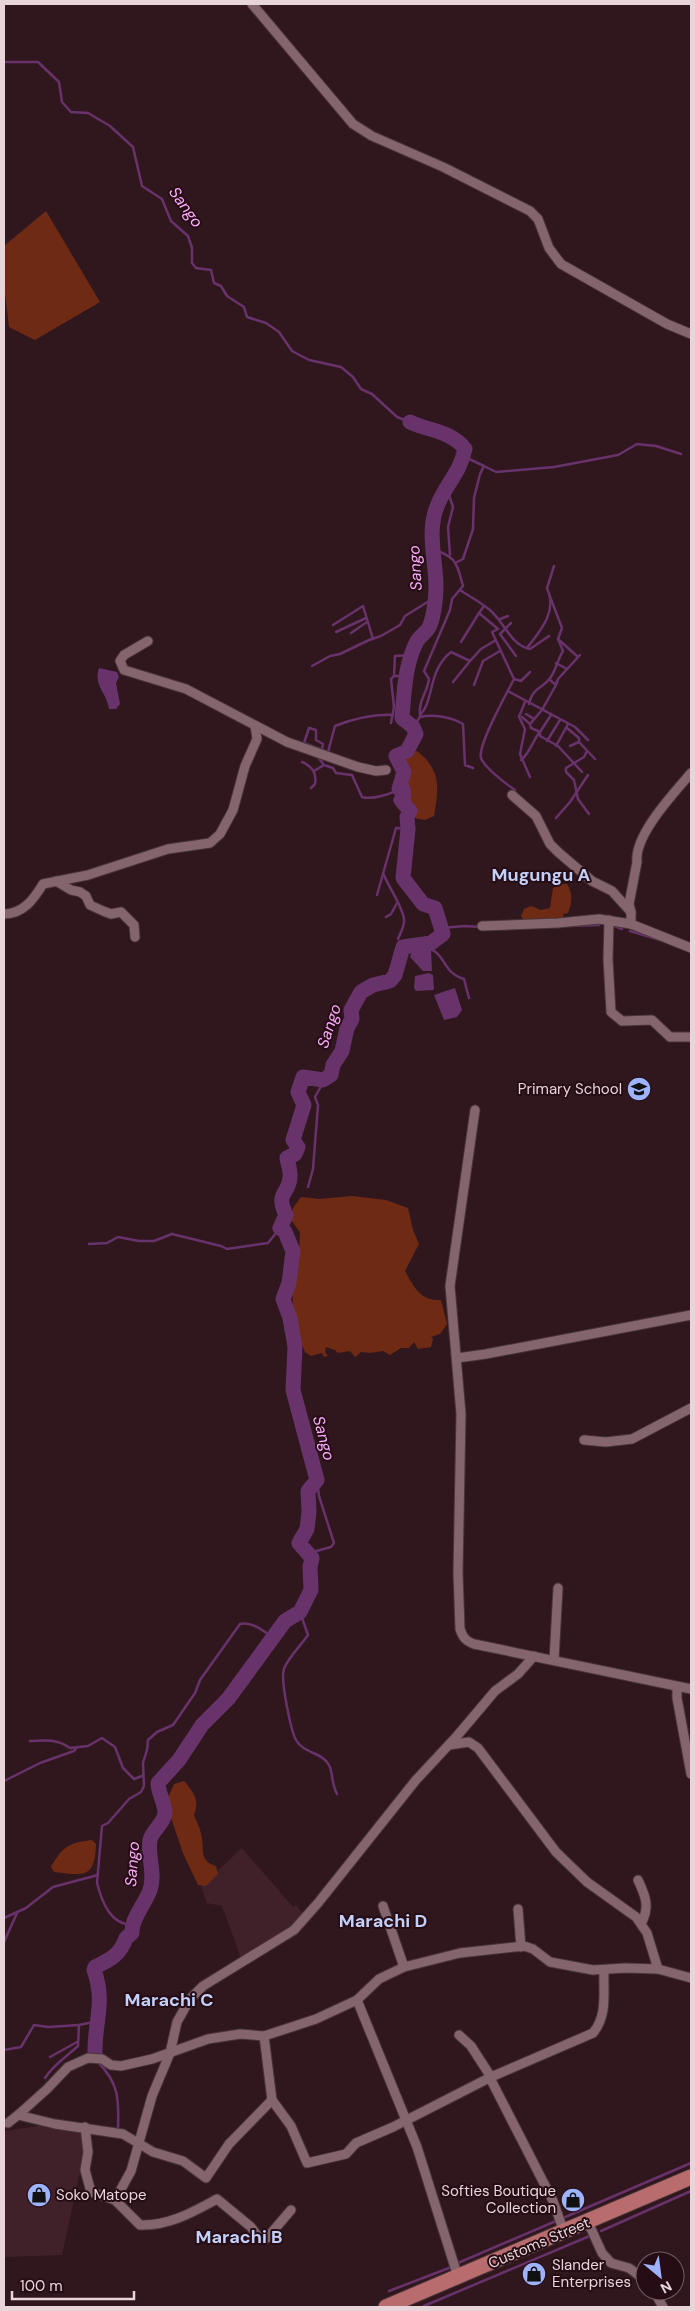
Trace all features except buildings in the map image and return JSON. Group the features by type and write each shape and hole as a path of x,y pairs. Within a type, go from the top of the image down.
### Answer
{"highway":[{"name":"Customs Street","path":"386,2307 412,2302 458,2277 691,2178"}],"street":[{"path":"252,4 353,124 372,136 443,167 530,211 538,219 549,248 561,264 667,324 691,334"},
{"path":"148,640 124,655 120,661 124,670 186,689 287,742 358,768 376,771 386,770"},
{"path":"4,914 12,914 32,902 43,884 88,875 168,849 210,843 220,834 233,810 245,766 257,739 255,726"},
{"path":"257,739 268,732"},
{"path":"631,924 629,904 637,855 645,834 691,773"},
{"path":"512,795 536,816 550,844 558,852 592,881 612,891 631,912"},
{"path":"56,882 71,890 80,892 86,896 90,905 103,912 111,914 121,912 134,925 135,937"},
{"path":"609,920 608,959 611,1012 622,1021 652,1020 670,1037 691,1037"},
{"path":"482,926 609,920 631,924 691,948"},
{"path":"475,1110 450,1286 461,1414 458,1573 460,1630 467,1642 691,1688"},
{"path":"457,1358 691,1315"},
{"path":"584,1440 606,1442 632,1439 691,1408"},
{"path":"554,1660 558,1588"},
{"path":"115,2200 131,2171 152,2096 170,2053 177,2022 190,1999 203,1986 294,1930 318,1904 416,1780 449,1745 494,1691 518,1674 534,1656"},
{"path":"677,1686 677,1698 691,1774"},
{"path":"449,1745 468,1742 478,1748 556,1852 587,1882 636,1917 649,1938 658,1969"},
{"path":"638,1880 646,1898 647,1911 641,1924"},
{"path":"383,1906 404,1967"},
{"path":"518,1909 521,1947"},
{"path":"5,2123 18,2115 68,2067 88,2058 102,2059 111,2065 121,2066 170,2053 208,2039 240,2034 264,2036 316,2020 357,2000 379,1979 404,1967 460,1953 521,1947 533,1949 550,1962 604,1970 625,1968 658,1969 691,1978"},
{"path":"264,2036 272,2100 290,2126 307,2164 346,2154 356,2143 407,2120 490,2077 593,2033 599,2025 603,2014 604,1970"},
{"path":"357,2000 376,2051 407,2120 458,2277"},
{"path":"459,2035 471,2046 490,2077 553,2201 564,2232"},
{"path":"18,2115 55,2124 123,2134 153,2152 183,2161 206,2178 229,2144 272,2100"},
{"path":"85,2127 88,2152 85,2170 91,2192 115,2200 140,2225 151,2225 183,2217 217,2199 251,2226 260,2238 267,2238 291,2210"},
{"path":"588,2222 602,2252 610,2263 629,2268 635,2272"}],"shaded area":[{"path":"46,211 100,302 35,340 9,327 4,285 4,246"},
{"path":"99,668 117,672 119,677 116,683 120,704 116,709 109,709 99,684"},
{"path":"417,751 425,758 434,772 437,788 434,816 425,820 414,818 407,802 405,756"},
{"path":"561,884 567,884 571,894 568,913 563,914 564,920 524,921 521,916 524,909 531,906 541,910 550,908 553,888"},
{"path":"431,950 432,971 423,971 410,957 412,952"},
{"path":"429,973 433,975 434,990 416,991 414,988 415,976"},
{"path":"455,988 462,1010 457,1017 444,1020 434,995"},
{"path":"352,1196 386,1200 408,1208 413,1230 419,1244 405,1271 418,1292 428,1298 441,1300 447,1324 440,1334 431,1337 433,1339 431,1347 418,1349 414,1342 409,1348 401,1348 390,1355 383,1351 361,1352 355,1357 350,1351 338,1353 326,1347 325,1352 328,1356 324,1357 322,1353 311,1356 305,1352 301,1342 296,1344 292,1289 299,1254 300,1232 291,1220 293,1208 301,1197 319,1199"},
{"path":"184,1781 195,1797 196,1810 194,1815 202,1839 204,1857 210,1864 216,1866 218,1874 206,1886 198,1885 183,1853 168,1809 167,1800 174,1784"},
{"path":"92,1840 96,1844 95,1856 93,1864 86,1873 54,1872 51,1867 63,1850 72,1844"},
{"path":"242,1848 293,1907 296,1905 304,1915 292,1928 241,1958 222,1906 207,1903 201,1886"},
{"name":"Soko Matope","path":"45,2125 88,2135 62,2255 4,2257 4,2131"}],"waterway":[{"name":"Sango","path":"4,62 38,62 59,82 62,102 71,112 88,113 110,126 133,147 142,186 162,199 171,221 188,236 192,248 192,263 196,268 211,270 214,283 221,286 227,296 244,307 247,317 266,323 279,332 292,351 309,360 341,367 353,377 361,389 372,394 397,417 410,422"},
{"name":"Sango","path":"95,2054 99,1993 94,1970 95,1967 110,1959 121,1949 126,1938 132,1933 136,1917 150,1890 152,1884 150,1840 163,1820 165,1813 158,1783 179,1760 202,1725 228,1699 285,1621 300,1612 311,1590 310,1567 312,1558 299,1543 307,1529 309,1512 308,1491 317,1480 293,1390 295,1347 290,1318 283,1299 289,1283 293,1251 285,1232 280,1228 286,1215 282,1197 290,1178 287,1158 295,1154 298,1147 293,1140 304,1105 298,1092 303,1077 323,1080 331,1075 333,1065 342,1051 347,1028 352,1019 351,1010 361,992 373,985 390,981 395,975 403,947 431,943 443,934 435,908 423,904 403,878 408,829 407,817 410,811 401,800 404,796 403,789 399,789 404,772 396,756 407,751 416,734 413,727 402,718 403,699 407,670 412,652 417,641 429,627 434,611 436,587 432,535 434,514 441,497 460,465 465,449 454,438 410,422"},
{"path":"484,466 496,472 554,467 618,455 637,444 656,446 681,454"},
{"path":"457,562 463,559 473,529 474,498 484,466 463,456"},
{"path":"447,489 453,507 448,527 450,555"},
{"path":"413,727 420,717 421,701 429,679 424,671 450,610 452,599 463,586 454,561 431,548"},
{"path":"527,648 542,628 549,613 550,597 547,588 554,566"},
{"path":"460,590 481,603 497,617 513,639 523,647 530,649 549,636"},
{"path":"529,704 533,694 551,677 563,651 558,639 562,628 549,594"},
{"path":"312,666 330,656 340,654 381,636 400,625 405,616 434,598"},
{"path":"333,625 363,606 373,639"},
{"path":"484,606 479,613 498,629 492,632 514,679 488,731 483,743 481,758 501,780 515,790"},
{"path":"461,642 479,613"},
{"path":"500,619 508,616"},
{"path":"336,632 366,618"},
{"path":"351,633 367,622"},
{"path":"511,623 500,634 516,656"},
{"path":"558,639 578,657"},
{"path":"421,714 428,701 438,667 451,652 470,661 481,649 496,640"},
{"path":"474,685 483,661 500,651"},
{"path":"394,676 395,656 412,655"},
{"path":"550,680 556,685 558,679 580,655"},
{"path":"453,682 470,661"},
{"path":"556,663 567,669"},
{"path":"514,679 521,681 530,672"},
{"path":"391,723 394,707 391,679 394,676 406,676"},
{"path":"530,724 542,710 556,685"},
{"path":"508,691 575,727 588,740"},
{"path":"525,702 519,717 525,729 520,754 530,777"},
{"path":"526,714 534,719"},
{"path":"322,749 323,744 316,740 316,730 309,728 304,743 328,752 335,726 378,715 393,715"},
{"path":"522,717 530,724 531,728 540,732 551,715"},
{"path":"420,717 442,717 463,724 465,765 473,768"},
{"path":"547,741 560,720"},
{"path":"556,746 568,724"},
{"path":"567,728 579,738 579,742 595,759"},
{"path":"540,732 540,736 558,746 582,772"},
{"path":"521,760 527,754 539,733"},
{"path":"570,746 579,742"},
{"path":"587,751 584,757 566,768 566,772 574,780 578,799 589,814"},
{"path":"318,757 324,765 333,768 336,773 352,775 362,797 381,796 399,789"},
{"path":"302,762 309,766 314,773 315,784 311,788"},
{"path":"314,771 324,765"},
{"path":"556,818 570,802 588,775"},
{"path":"377,895 396,828 408,829"},
{"path":"384,875 403,915 404,925 398,939"},
{"path":"386,917 391,914 397,903"},
{"path":"570,926 599,925"},
{"path":"612,925 622,929"},
{"path":"441,928 480,927"},
{"path":"630,931 660,940"},
{"path":"417,945 435,951 450,971 464,979 469,998"},
{"path":"308,1187 313,1169 318,1105 315,1097 325,1079"},
{"path":"89,1244 107,1243 118,1237 139,1241 154,1241 172,1234 227,1249 268,1243 280,1228"},
{"path":"309,1553 331,1547 334,1543 319,1496 317,1480"},
{"path":"300,1612 308,1635 291,1656 283,1675 291,1727 299,1745 322,1758 329,1765 337,1794"},
{"path":"132,1925 118,1921 108,1911 99,1890 97,1883 102,1826 108,1823 129,1799 141,1792 144,1786 143,1763 148,1740 157,1732 173,1725 195,1693 200,1680 240,1624 253,1625 273,1638"},
{"path":"30,1741 46,1740 70,1748 88,1746 102,1738 115,1747 123,1768 134,1779 142,1776"},
{"path":"4,1781 40,1763 74,1751 77,1747"},
{"path":"4,1918 26,1908 53,1887 98,1875"},
{"path":"4,1942 17,1913"},
{"path":"45,2078 56,2065 78,2046 79,2025 98,2021"},
{"path":"4,2050 21,2047 34,2025 48,2027 79,2025"},
{"path":"50,2057 77,2042"},
{"name":"Sango","path":"97,2061 114,2084 118,2100 118,2128"},
{"path":"563,2218 691,2163"},
{"path":"601,2231 691,2191"},
{"path":"458,2263 556,2221"},
{"path":"424,2306 592,2235"},
{"path":"389,2291 449,2268"}],"place":[{"name":"Primary School","path":"639,1089"},
{"name":"Soko Matope","path":"39,2195"},
{"name":"Softies Boutique Collection","path":"573,2200"},
{"name":"Slander Enterprises","path":"534,2274"}],"district":[{"name":"Mugungu A","path":"541,875"},
{"name":"Marachi D","path":"383,1921"},
{"name":"Marachi C","path":"169,2000"},
{"name":"Marachi B","path":"239,2237"}]}
